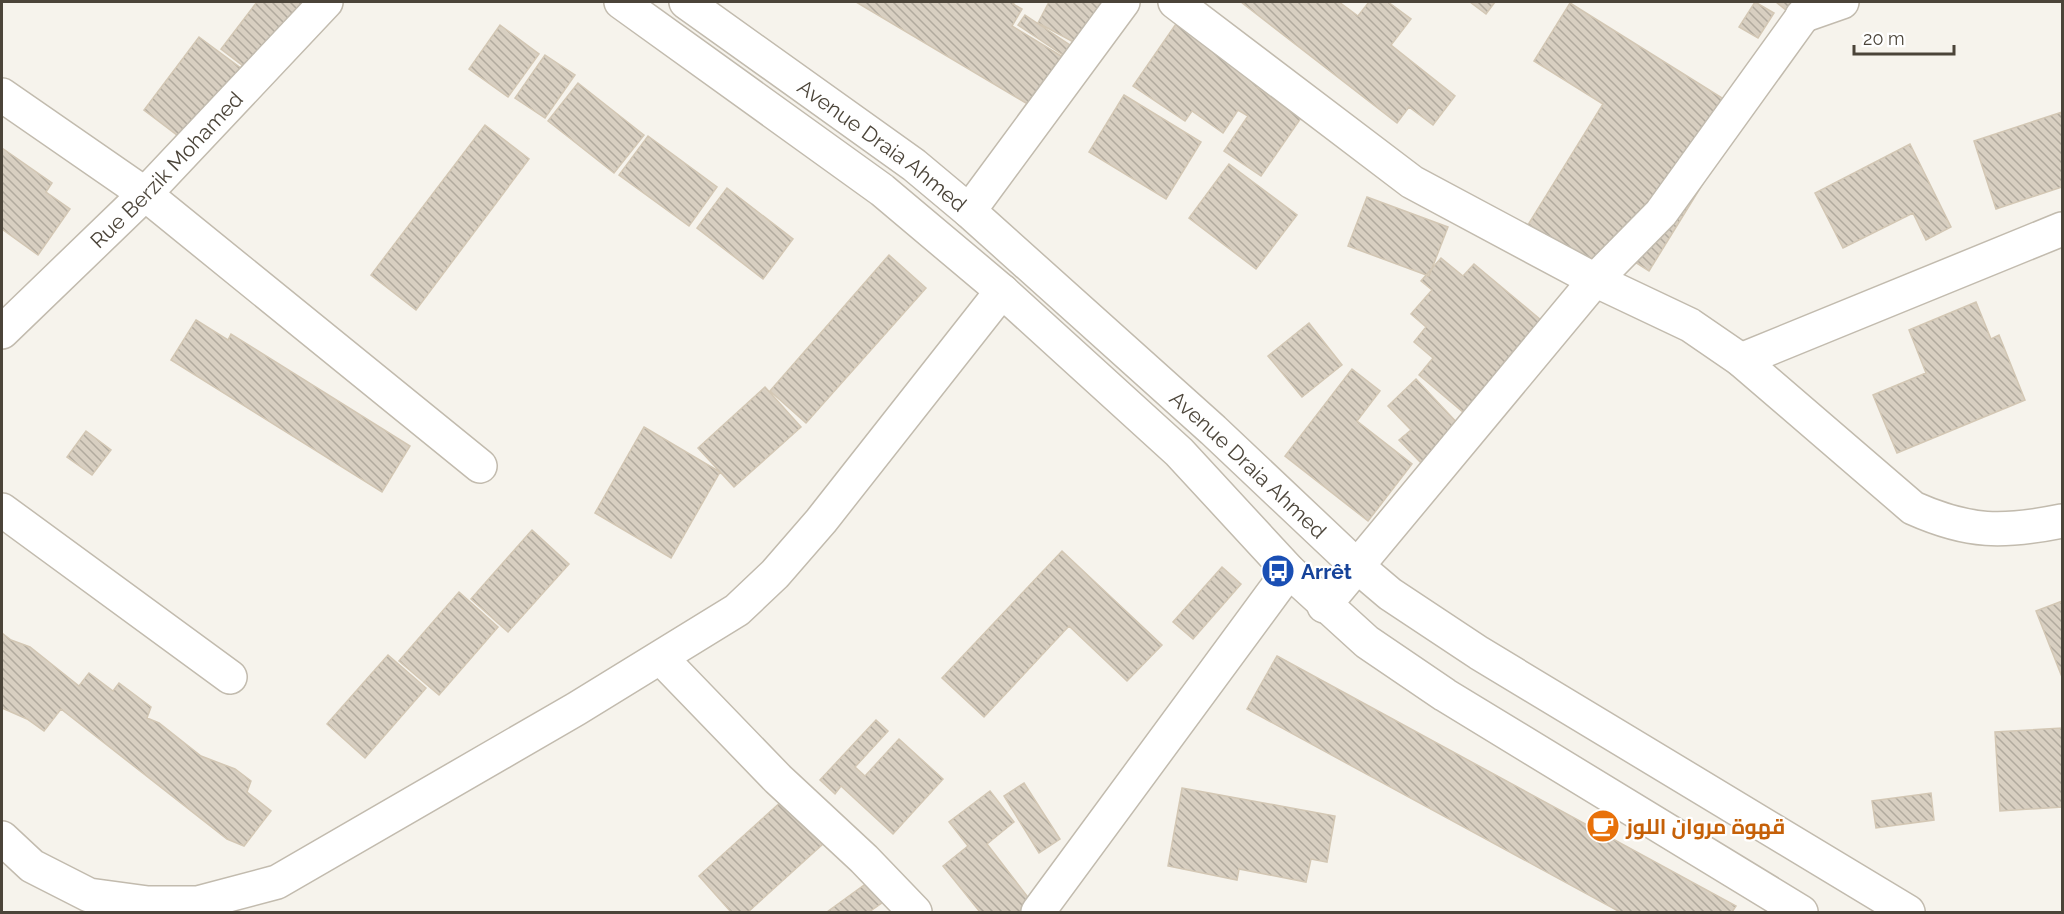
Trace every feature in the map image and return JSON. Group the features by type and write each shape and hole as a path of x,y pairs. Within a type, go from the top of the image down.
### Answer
{"street":[{"name":"Rue Berzik Mohamed","path":"5,323 145,194 326,2"},
{"name":"Avenue Draia Ahmed","path":"621,2 882,190 1002,291 1179,452 1289,571 1324,606 1367,642 1445,695 1801,912"},
{"name":"Avenue Draia Ahmed","path":"686,2 914,165 1087,315 1390,594 1479,653 1896,909"},
{"path":"969,212 1124,2"},
{"path":"1175,2 1412,182 1595,280 1690,325 1742,360 1913,508 1968,529 1997,530 2062,521"},
{"path":"1324,606 1595,280 1661,213 1808,9 1842,2"},
{"path":"2,95 145,194 480,466"},
{"path":"1742,360 2062,229"},
{"path":"2,838 32,866 89,895 148,903 198,903 277,882 661,658 737,610 775,574 821,521 1002,291"},
{"path":"2,510 230,677"},
{"path":"1038,912 1289,571"},
{"path":"661,658 778,779 864,859 915,912"}],"building":[{"path":"257,2 305,2 264,82 221,49"},
{"path":"856,2 1015,2 1013,4 1022,9 1012,26 1076,65 1046,115"},
{"path":"1049,2 1118,2 1092,52 1038,23"},
{"path":"1241,2 1339,2 1358,16 1369,2 1388,2 1411,19 1391,45 1455,96 1433,125 1409,107 1397,123"},
{"path":"1470,2 1495,2 1486,14"},
{"path":"1755,2 1774,13 1758,38 1739,27"},
{"path":"1776,2 1796,2 1787,11"},
{"path":"1570,3 1727,101 1741,122 1649,271 1624,255 1609,280 1526,228 1603,104 1534,61"},
{"path":"1025,15 1085,55 1078,65 1018,25"},
{"path":"1178,21 1263,79 1257,87 1301,118 1261,176 1224,151 1248,116 1238,110 1223,133 1192,111 1185,121 1133,86"},
{"path":"500,25 539,54 508,97 469,69"},
{"path":"199,37 246,72 190,145 144,110"},
{"path":"545,55 575,75 545,118 515,98"},
{"path":"578,83 644,135 614,173 548,121"},
{"path":"1124,95 1201,142 1166,199 1089,152"},
{"path":"2062,112 2062,187 1996,209 1974,141"},
{"path":"485,125 529,159 416,310 371,275"},
{"path":"648,136 717,187 689,226 619,175"},
{"path":"1910,144 1951,227 1926,240 1913,213 1843,248 1815,193"},
{"path":"2,148 52,183 46,192 70,209 38,255 2,229"},
{"path":"1229,164 1297,215 1256,269 1189,218"},
{"path":"727,188 793,239 763,279 697,228"},
{"path":"1367,197 1448,227 1429,276 1348,246"},
{"path":"889,255 926,288 806,423 770,391"},
{"path":"1441,258 1463,276 1474,264 1541,320 1464,413 1419,375 1433,358 1414,342 1426,327 1411,314 1432,290 1421,281"},
{"path":"1976,302 1991,339 1999,335 2025,400 1897,453 1873,395 1926,373 1909,330"},
{"path":"196,320 228,340 231,334 410,446 382,492 171,360"},
{"path":"1309,323 1342,365 1302,397 1268,356"},
{"path":"1352,369 1380,391 1357,421 1412,464 1368,521 1285,456"},
{"path":"1416,379 1461,427 1422,464 1399,440 1411,430 1388,406"},
{"path":"765,387 801,427 734,487 698,448"},
{"path":"644,427 720,472 671,558 595,513"},
{"path":"86,431 111,450 92,475 67,457"},
{"path":"532,530 569,564 508,632 471,599"},
{"path":"1062,551 1162,645 1127,681 1069,626 984,717 942,678"},
{"path":"1222,567 1241,584 1193,639 1173,622"},
{"path":"459,592 498,627 439,695 399,661"},
{"path":"2062,601 2062,677 2036,611"},
{"path":"2,633 11,640 30,647 79,686 89,673 113,691 119,683 151,707 147,718 159,723 201,756 235,769 251,781 247,792 271,811 244,846 227,839 61,709 44,731 27,719 2,708"},
{"path":"388,655 426,688 365,758 327,724"},
{"path":"1277,656 1736,906 1732,912 1620,912 1247,709"},
{"path":"876,720 888,731 855,767 865,776 899,739 943,779 893,834 841,786 835,794 820,780"},
{"path":"2062,728 2062,807 2000,811 1995,732"},
{"path":"1024,783 1060,839 1039,853 1004,796"},
{"path":"1182,788 1335,816 1327,862 1311,859 1306,882 1239,869 1237,880 1168,866"},
{"path":"990,791 1014,822 987,844 1034,905 1024,912 980,912 943,866 968,846 949,822"},
{"path":"1931,793 1934,820 1876,828 1872,801"},
{"path":"783,800 823,844 748,912 731,912 699,876"},
{"path":"871,880 886,900 869,912 827,912"}],"place":[{"name":"Arrêt","path":"1278,571"},
{"name":"قهوة مروان اللوز","path":"1603,826"}]}
